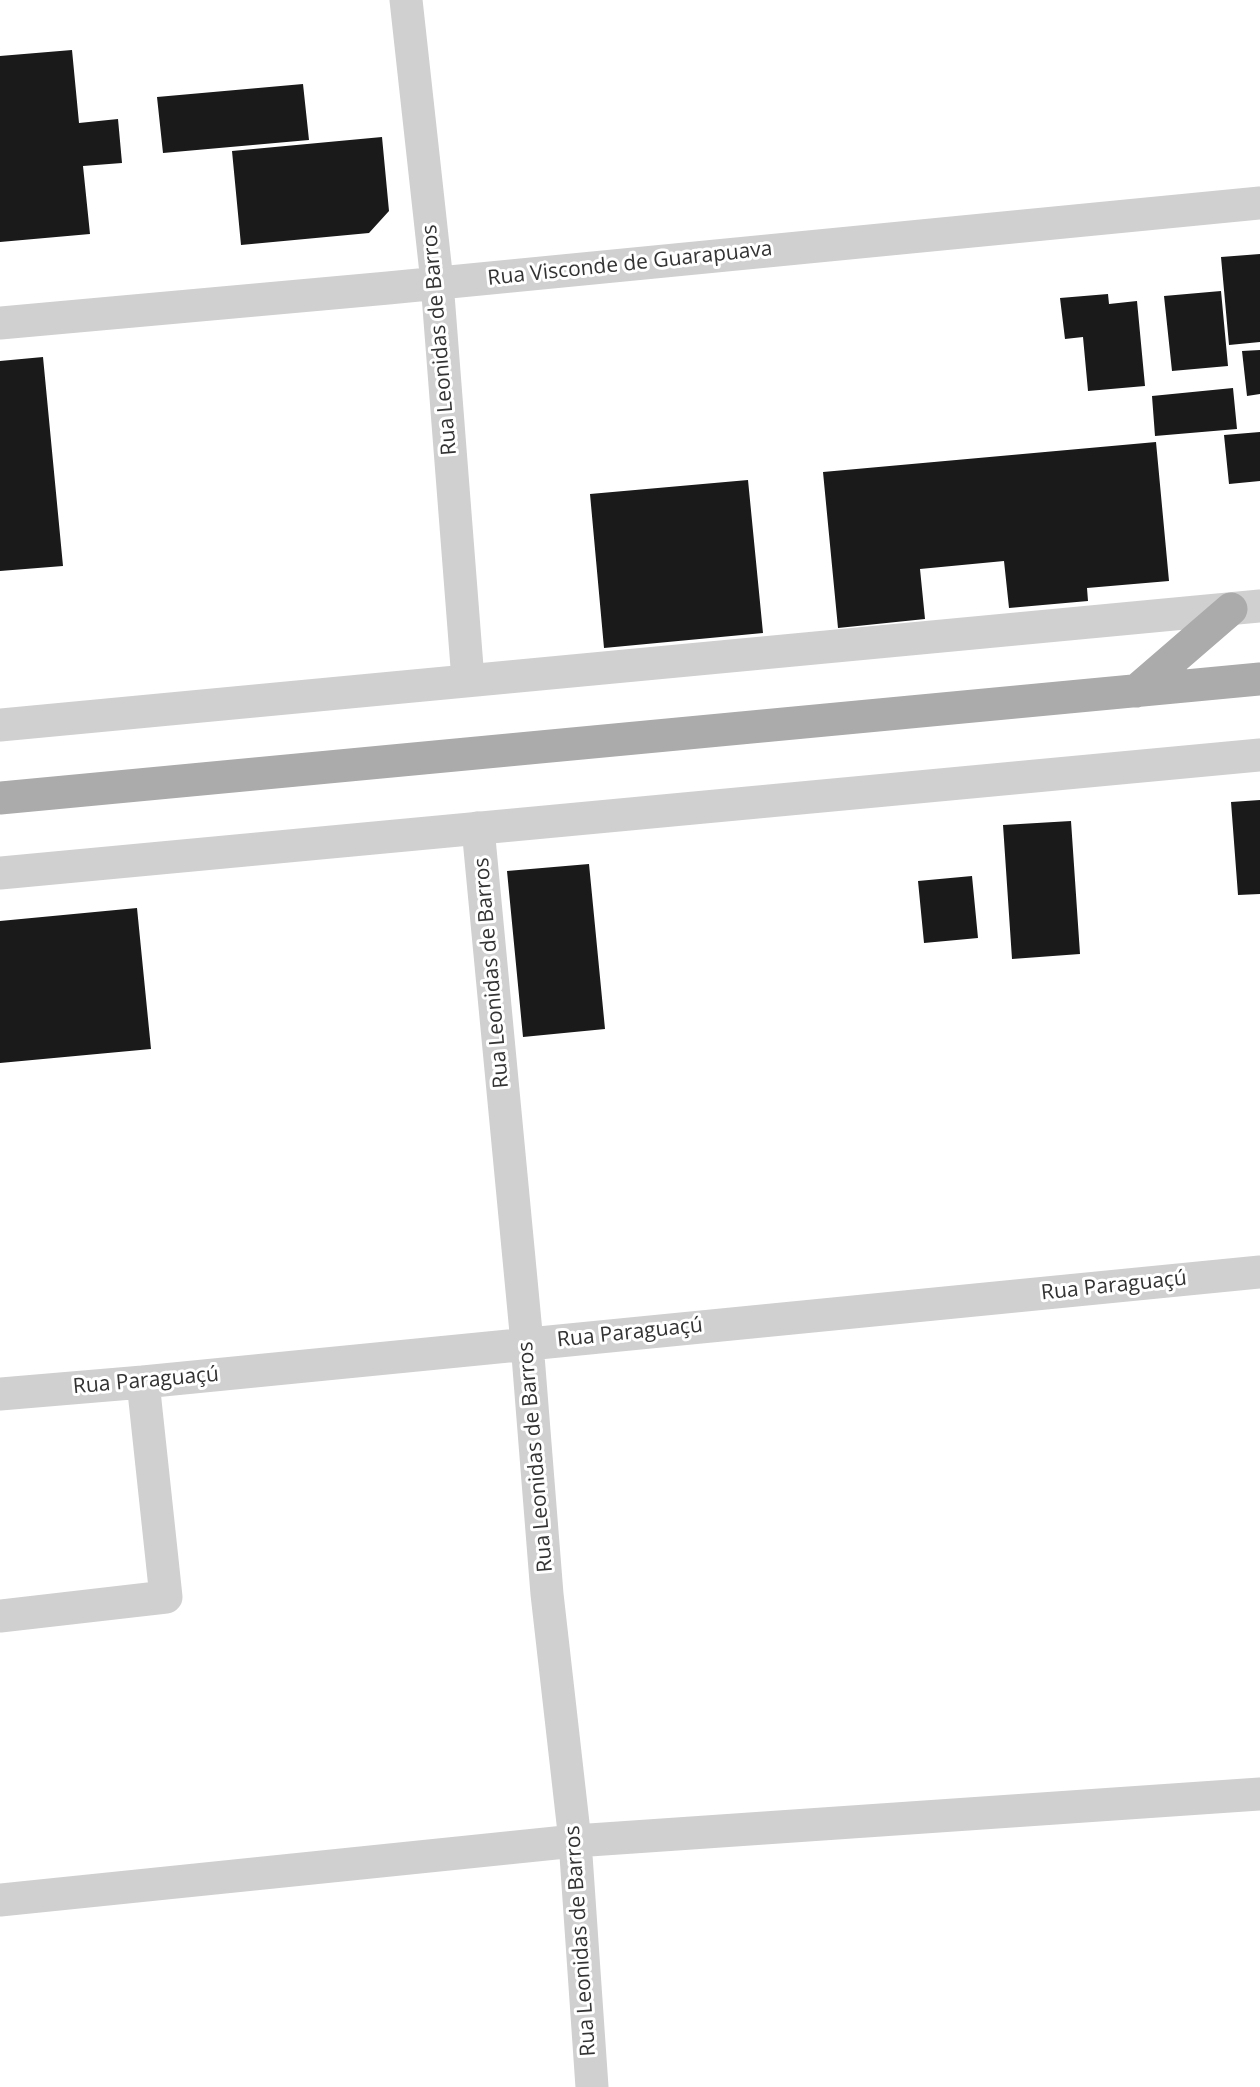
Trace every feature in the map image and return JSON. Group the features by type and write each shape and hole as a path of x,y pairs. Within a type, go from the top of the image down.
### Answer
{"main road":[{"path":"1136,691 1246,607"},
{"path":"0,798 1260,679"}],"street":[{"name":"Rua Leonidas de Barros","path":"406,0 437,282 468,680"},
{"name":"Rua Visconde de Guarapuava","path":"0,323 1260,203"},
{"path":"0,725 1246,607"},
{"path":"0,873 1260,755"},
{"name":"Rua Leonidas de Barros","path":"478,828 527,1343 547,1594 575,1840 592,2087"},
{"name":"Rua Paraguaçú","path":"0,1394 143,1382 1260,1272"},
{"path":"0,1616 166,1597 143,1382"},
{"path":"0,1900 575,1840 1260,1794"}],"building":[{"path":"72,50 79,123 118,119 122,163 83,166 90,234 0,242 0,56"},
{"path":"303,84 309,140 163,153 157,97"},
{"path":"382,137 389,211 369,233 241,245 232,151"},
{"path":"1260,254 1260,342 1229,345 1221,257"},
{"path":"1221,291 1228,366 1172,371 1164,296"},
{"path":"1108,294 1109,304 1137,301 1145,386 1088,391 1083,337 1065,339 1060,298"},
{"path":"1260,350 1260,394 1247,396 1242,351"},
{"path":"43,357 63,566 0,571 0,361"},
{"path":"1233,388 1237,429 1155,436 1152,396"},
{"path":"1260,432 1260,481 1229,484 1224,435"},
{"path":"1156,442 1169,581 1087,588 1088,601 1009,608 1004,561 920,569 925,619 838,628 823,472"},
{"path":"748,480 763,633 604,648 590,494"},
{"path":"1260,800 1260,894 1238,895 1231,802"},
{"path":"1071,821 1080,954 1012,959 1003,825"},
{"path":"589,864 605,1029 523,1037 507,871"},
{"path":"972,876 978,938 924,943 918,881"},
{"path":"137,908 151,1049 0,1063 0,921"}]}
